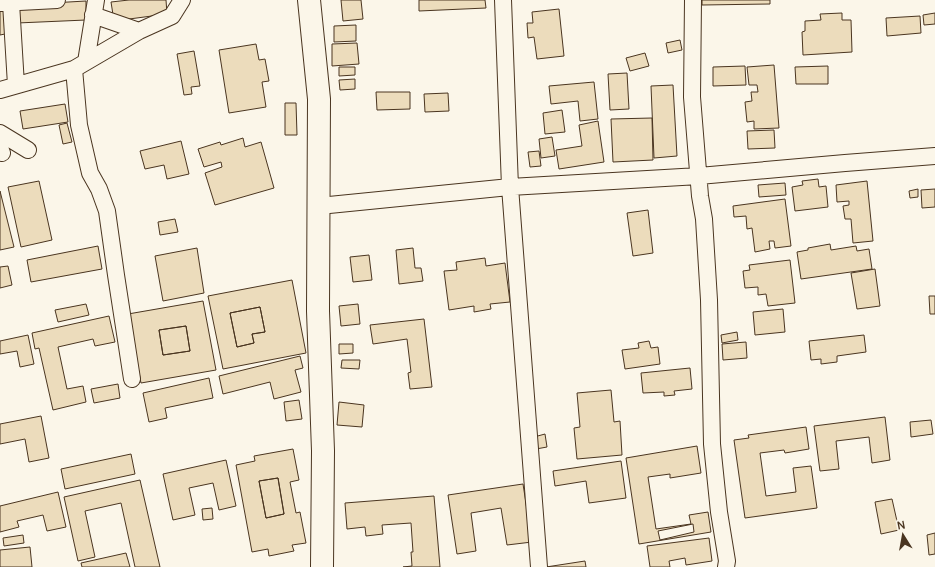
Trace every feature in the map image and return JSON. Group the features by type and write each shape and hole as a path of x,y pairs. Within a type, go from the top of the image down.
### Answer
{"street":[{"path":"16,85 6,3 57,0"},
{"path":"0,90 80,65 139,31 172,16 182,0"},
{"path":"309,0 319,99 318,311 323,451 322,567"},
{"path":"503,0 510,187 539,567"},
{"path":"693,0 692,97 704,218 709,300 712,444 726,567"},
{"path":"132,379 107,211 100,189 90,173 79,125 80,65 94,8 139,31"},
{"path":"0,133 28,150"},
{"path":"319,206 510,187 699,176 935,156"}],"building":[{"path":"129,0 166,0 167,14 114,21 111,2"},
{"path":"341,0 361,0 363,19 343,21"},
{"path":"419,0 485,0 486,8 419,11"},
{"path":"702,0 770,0 770,4 702,5"},
{"path":"86,1 86,20 17,23 16,5"},
{"path":"6,7 10,33 0,35 0,8"},
{"path":"559,9 564,56 537,59 534,37 528,38 527,23 533,23 532,12"},
{"path":"842,13 842,20 851,20 852,52 803,55 802,32 805,31 805,21 821,20 820,14"},
{"path":"935,13 935,24 924,25 923,15"},
{"path":"920,16 921,33 887,36 886,18"},
{"path":"356,25 356,41 334,42 334,26"},
{"path":"680,40 682,50 668,53 666,43"},
{"path":"357,43 359,64 332,66 332,44"},
{"path":"256,44 259,60 265,59 269,81 262,82 266,107 229,113 219,50"},
{"path":"194,51 200,86 191,87 192,94 184,95 177,54"},
{"path":"645,53 649,66 630,71 626,58"},
{"path":"774,65 779,128 754,129 754,121 747,122 745,102 752,101 751,92 758,92 757,85 749,85 747,67"},
{"path":"745,66 746,85 713,86 713,67"},
{"path":"828,66 828,84 796,84 795,67"},
{"path":"339,67 355,67 355,75 339,76"},
{"path":"627,73 629,109 610,110 608,74"},
{"path":"355,79 355,89 340,90 339,80"},
{"path":"594,82 598,119 580,121 578,101 551,104 549,86"},
{"path":"673,85 677,156 654,158 651,86"},
{"path":"376,92 410,92 410,109 377,110"},
{"path":"448,93 449,111 425,112 424,94"},
{"path":"285,103 296,103 297,135 285,135"},
{"path":"65,104 68,122 23,129 20,111"},
{"path":"562,110 565,132 545,134 543,113"},
{"path":"652,118 653,160 613,162 611,119"},
{"path":"598,121 604,162 559,169 556,150 582,146 579,125"},
{"path":"67,123 72,142 63,144 59,125"},
{"path":"774,130 775,148 748,149 747,131"},
{"path":"552,137 555,156 541,158 539,139"},
{"path":"243,138 245,147 261,142 274,188 215,205 205,173 222,167 221,162 204,167 198,149 220,142 221,145"},
{"path":"181,141 189,174 167,179 164,165 145,169 140,151"},
{"path":"539,151 541,166 530,167 528,152"},
{"path":"818,179 819,187 826,186 828,207 795,211 792,187 803,185 802,181"},
{"path":"39,181 52,240 21,247 8,187"},
{"path":"867,181 873,241 853,243 851,219 845,219 843,206 849,205 849,201 837,202 836,185"},
{"path":"785,183 786,195 759,197 758,185"},
{"path":"918,189 918,197 910,198 909,191"},
{"path":"935,189 935,207 922,208 921,190"},
{"path":"0,191 14,247 0,250"},
{"path":"785,199 791,246 775,248 774,241 769,241 770,249 755,252 752,228 747,229 746,216 734,217 733,206"},
{"path":"648,210 653,253 633,256 627,213"},
{"path":"175,219 178,232 160,235 158,222"},
{"path":"830,244 831,250 856,246 857,251 869,249 872,269 801,279 797,252 808,250 808,248"},
{"path":"98,246 102,269 31,282 27,260"},
{"path":"197,248 204,293 163,301 155,256"},
{"path":"413,248 415,268 421,268 423,281 399,284 396,250"},
{"path":"369,255 372,280 353,282 350,257"},
{"path":"485,258 486,266 505,263 510,302 490,304 491,309 474,312 474,306 449,310 444,271 457,270 456,262"},
{"path":"790,260 795,303 768,306 766,294 758,295 758,287 745,288 743,271 750,270 749,265"},
{"path":"8,266 12,285 0,288 0,267"},
{"path":"875,269 880,306 857,309 851,273"},
{"path":"292,280 306,353 223,369 208,296","holes":["260,307 265,332 252,334 254,343 237,347 230,313"]},
{"path":"929,296 935,296 935,314 930,314"},
{"path":"203,301 216,370 141,383 128,314","holes":["186,326 190,351 163,355 159,330"]},
{"path":"86,304 89,315 58,322 55,310"},
{"path":"358,304 360,324 341,326 339,306"},
{"path":"260,307 265,332 252,334 254,343 237,347 230,313"},
{"path":"783,309 785,332 755,335 753,312"},
{"path":"109,316 115,342 95,346 93,339 58,347 67,389 83,386 86,402 53,410 39,348 35,349 32,333"},
{"path":"424,319 432,387 410,389 408,373 411,372 407,339 373,344 370,325"},
{"path":"186,326 190,351 163,355 159,330"},
{"path":"737,332 738,340 722,343 721,335"},
{"path":"28,335 34,364 20,367 17,351 0,354 0,341"},
{"path":"864,335 866,352 837,356 837,362 821,364 821,359 811,360 809,341"},
{"path":"649,341 651,348 658,347 660,364 625,369 622,350 639,348 638,343"},
{"path":"746,342 747,358 723,360 722,344"},
{"path":"339,344 353,344 353,353 339,354"},
{"path":"300,356 303,368 295,370 301,392 274,399 270,382 223,394 219,376"},
{"path":"342,360 360,360 359,369 341,368"},
{"path":"690,368 692,389 674,391 675,395 664,396 664,392 643,393 641,373"},
{"path":"209,378 213,398 165,408 167,418 149,422 143,393"},
{"path":"118,384 120,398 94,403 91,389"},
{"path":"611,390 614,422 620,421 622,455 577,459 574,428 580,427 577,393"},
{"path":"299,400 302,419 286,421 284,402"},
{"path":"339,402 364,405 362,427 337,425"},
{"path":"41,416 49,458 29,462 25,439 0,444 0,424"},
{"path":"885,417 890,460 872,463 869,437 836,441 839,469 820,471 814,426"},
{"path":"931,420 933,434 911,437 910,422"},
{"path":"806,427 809,449 785,453 784,450 760,453 766,496 796,492 793,468 811,466 817,508 745,518 734,440 749,438 748,435"},
{"path":"545,434 547,447 536,449 534,437"},
{"path":"697,446 701,473 670,478 670,474 648,477 656,529 691,524 689,515 708,512 711,532 639,544 626,458"},
{"path":"293,449 299,480 290,482 296,513 300,512 306,543 292,545 294,551 269,556 268,549 252,552 236,465 255,461 254,456","holes":["278,478 284,514 266,518 259,481"]},
{"path":"131,454 135,474 65,489 61,469"},
{"path":"226,460 236,506 219,510 213,483 189,488 195,515 173,520 163,474"},
{"path":"621,461 626,498 589,503 586,481 555,486 553,471"},
{"path":"278,478 284,514 266,518 259,481"},
{"path":"140,480 160,567 135,567 121,503 85,511 95,557 78,561 64,497"},
{"path":"523,484 532,542 507,545 501,508 471,513 476,551 457,554 448,495"},
{"path":"58,492 66,527 47,531 43,515 17,521 19,527 0,532 0,506"},
{"path":"434,496 440,567 403,567 412,566 411,552 413,552 411,523 382,525 383,534 366,536 365,527 347,529 345,503"},
{"path":"892,499 899,530 881,534 875,502"},
{"path":"212,508 213,519 203,520 202,509"},
{"path":"693,524 694,532 660,540 658,531"},
{"path":"935,533 935,554 929,555 927,535"},
{"path":"23,535 24,543 4,546 3,538"},
{"path":"709,538 712,561 686,565 685,558 669,561 670,567 650,567 647,546"},
{"path":"30,547 32,567 0,567 0,550"},
{"path":"126,553 130,567 82,567 81,563"},
{"path":"585,561 586,567 546,567"}]}
